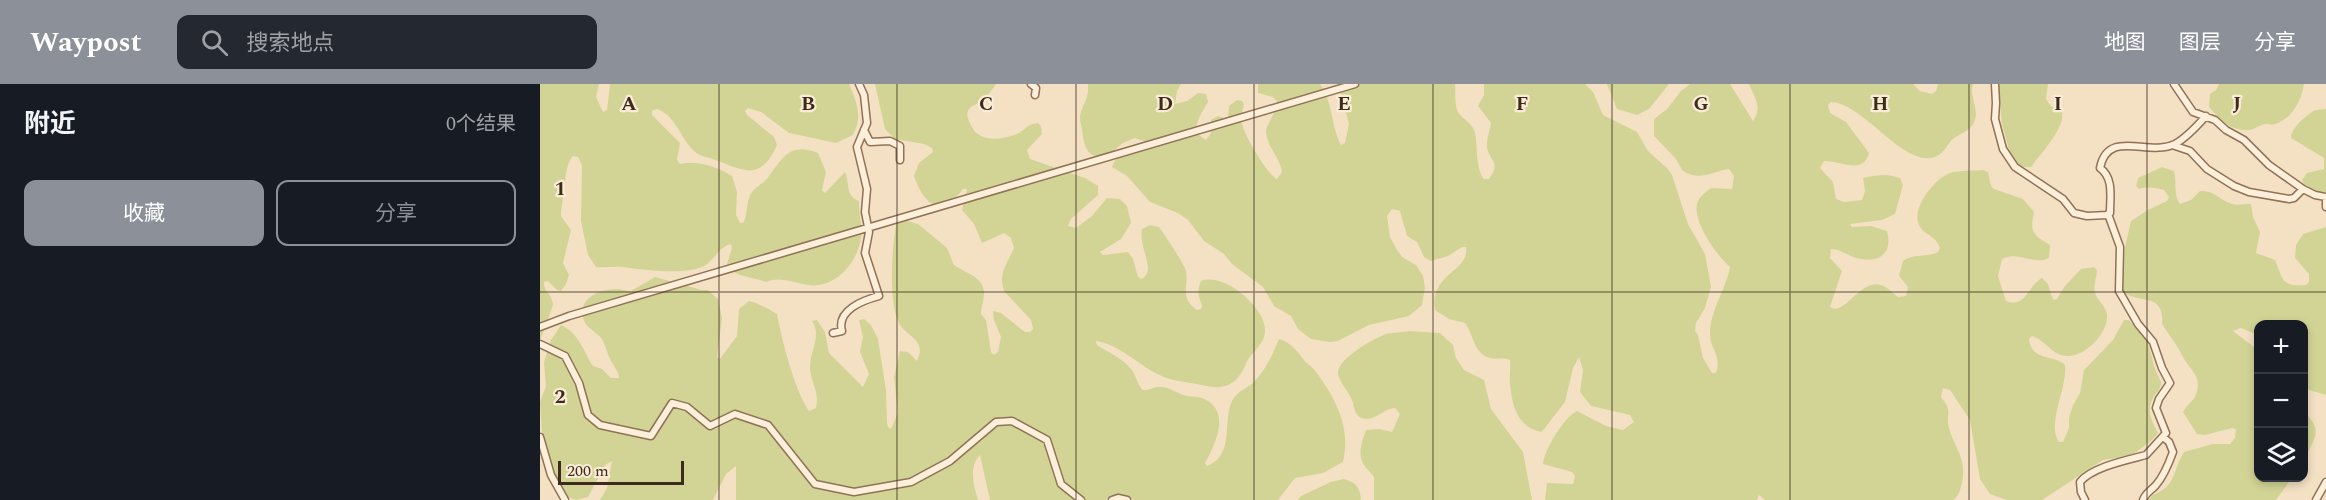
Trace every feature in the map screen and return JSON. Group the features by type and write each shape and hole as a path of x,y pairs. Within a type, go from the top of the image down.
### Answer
{"street":[{"path":"833,333 842,331 840,326 845,315 856,302 879,296 865,253 868,227 865,200 867,189 857,147 867,123 864,95 859,84"},
{"path":"1031,84 1036,88 1035,95"},
{"path":"540,327 569,316 1355,84"},
{"path":"1995,84 1995,119 2003,149 2015,167 2063,199 2074,213 2087,216 2108,214"},
{"path":"2174,84 2189,109 2206,116 2244,140 2269,165 2303,189 2326,197 2326,207"},
{"path":"2172,145 2206,116"},
{"path":"864,130 870,142 890,141 900,146 900,160"},
{"path":"2085,500 2080,482 2084,477 2106,467 2146,455 2159,443 2166,433 2156,408 2170,383 2152,342 2138,324 2119,291 2120,247 2108,214 2110,183 2105,171 2100,168 2108,150 2121,145 2140,148 2172,145 2190,151 2207,169 2249,192 2289,199 2294,198 2303,189"},
{"path":"540,344 565,356 579,383 588,415 600,425 651,436 672,403 687,407 710,426 735,414 768,425 815,484 854,492 911,482 950,461 996,422 1012,421 1047,440 1061,484 1081,500"},
{"path":"540,437 551,475 565,500"},
{"path":"2143,500 2157,484 2173,452 2169,442 2163,437"},
{"path":"2316,500 2326,482"},
{"path":"1112,500 1118,498 1127,500"}],"green space":[{"path":"540,84 599,84 596,97 603,112 607,110 610,84 849,84 856,103 858,122 853,135 836,143 789,133 761,112 748,108 745,111 747,115 774,137 777,145 765,164 752,170 737,168 698,154 688,145 668,116 657,109 652,111 652,115 680,143 677,160 680,164 707,165 732,176 737,192 736,215 740,223 743,223 745,219 752,192 766,180 787,154 793,151 799,149 818,153 826,172 822,190 825,193 845,172 850,193 859,201 861,232 859,247 850,265 836,278 818,285 782,280 767,282 732,271 727,264 731,244 723,248 706,265 685,271 596,267 588,255 581,221 582,165 578,157 573,156 566,174 561,212 561,216 571,230 563,263 569,275 561,291 548,281 544,282 553,305 540,341"},
{"path":"875,84 996,84 981,102 968,111 967,116 975,132 985,137 1003,138 1018,134 1030,125 1038,123 1042,134 1027,150 1030,159 1085,178 1098,186 1098,195 1071,219 1068,226 1076,228 1092,216 1107,198 1120,199 1127,206 1131,223 1121,239 1100,252 1103,255 1128,252 1133,259 1138,277 1142,279 1148,270 1148,264 1142,243 1142,229 1150,225 1159,227 1185,268 1186,296 1197,310 1201,309 1202,305 1198,293 1201,281 1220,281 1231,286 1250,301 1263,320 1265,335 1239,376 1225,386 1213,387 1167,378 1149,370 1113,346 1096,341 1097,345 1127,365 1143,390 1164,387 1183,395 1202,398 1211,403 1217,410 1219,428 1205,463 1207,466 1216,461 1225,446 1232,401 1261,373 1279,339 1292,347 1315,370 1330,393 1343,425 1345,449 1343,462 1323,473 1295,478 1278,500 1135,500 1117,496 1105,500 990,500 980,455 973,471 978,500 736,500 736,466 726,474 713,500 600,500 607,488 612,461 605,465 588,497 576,500 568,497 554,474 542,432 540,402 546,386 544,362 551,340 561,325 577,338 593,366 602,369 611,378 619,378 602,339 585,323 582,315 585,302 602,291 617,289 631,291 655,277 708,290 718,299 722,318 717,357 720,359 737,336 739,309 749,301 771,310 777,314 785,350 809,411 816,408 817,402 810,367 816,337 812,321 817,320 825,332 829,353 863,387 869,374 860,352 863,337 859,320 864,319 871,325 878,339 886,390 887,423 891,429 898,413 894,377 900,351 908,352 917,361 920,352 918,343 899,323 893,302 892,261 896,225 904,220 918,224 947,248 954,265 978,279 984,294 981,314 986,320 991,352 994,355 998,352 1001,337 993,311 1001,313 1025,332 1033,329 1031,320 1004,291 1002,285 1004,269 1014,248 1011,238 1004,233 982,243 974,224 962,210 967,189 963,189 947,204 940,206 928,201 914,176 919,163 933,152 932,148 924,144 895,139 885,129"},
{"path":"1088,84 1181,84 1177,91 1175,104 1187,101 1198,93 1206,94 1208,102 1198,120 1196,133 1206,140 1211,133 1211,120 1218,116 1228,119 1229,106 1237,100 1242,101 1244,105 1241,119 1245,133 1261,161 1277,179 1282,172 1268,141 1266,130 1278,103 1273,97 1258,93 1258,84 1320,84 1327,98 1341,145 1345,143 1349,124 1338,84 1455,84 1458,112 1474,130 1479,169 1484,179 1489,179 1495,166 1487,148 1491,123 1478,106 1484,95 1484,84 1585,84 1593,92 1603,115 1637,132 1648,151 1672,175 1688,224 1705,254 1711,287 1695,331 1703,358 1712,373 1716,373 1717,361 1710,338 1711,324 1730,267 1718,255 1706,237 1697,209 1699,199 1711,188 1732,189 1734,176 1729,169 1699,176 1682,170 1676,159 1654,136 1654,119 1667,109 1681,91 1690,84 1730,84 1753,121 1757,107 1749,84 1913,84 1920,91 1932,94 1936,91 1938,84 1973,84 1972,93 1976,116 1973,124 1968,130 1954,138 1935,157 1923,158 1910,153 1844,105 1831,102 1828,105 1830,113 1846,122 1869,153 1862,164 1850,165 1824,161 1820,168 1833,182 1836,199 1844,202 1862,200 1865,191 1863,178 1890,175 1900,178 1903,185 1895,214 1882,220 1850,224 1852,227 1871,226 1887,231 1888,247 1881,256 1869,260 1861,259 1831,249 1830,258 1842,271 1830,307 1834,309 1840,307 1872,285 1887,288 1898,297 1906,296 1908,287 1899,276 1903,261 1911,257 1934,254 1940,248 1936,240 1923,231 1919,225 1917,218 1921,202 1931,187 1944,176 1962,171 1983,170 1988,172 1991,186 1994,189 2023,199 2034,212 2032,224 2034,232 2050,245 2049,258 2043,260 2014,256 2002,259 1998,276 2006,301 2018,302 2042,278 2048,284 2053,300 2057,299 2065,286 2081,269 2094,267 2097,270 2095,293 2106,310 2107,317 2103,330 2094,343 2081,353 2067,356 2057,353 2037,338 2032,336 2029,339 2034,351 2065,365 2064,384 2055,425 2059,442 2063,442 2069,428 2069,418 2080,393 2084,370 2113,340 2124,320 2129,320 2148,343 2161,382 2160,389 2150,405 2151,419 2158,433 2131,456 2103,460 2042,500 2007,500 1990,494 1980,479 1970,420 1950,390 1943,388 1941,397 1947,406 1951,436 1960,454 1963,467 1962,483 1954,500 1765,500 1759,495 1757,500 1545,500 1547,483 1573,484 1575,476 1572,472 1543,464 1555,434 1572,414 1577,411 1606,426 1623,430 1634,422 1630,415 1591,406 1580,392 1583,370 1579,357 1573,368 1565,402 1544,429 1541,432 1533,429 1521,420 1512,400 1510,360 1484,356 1477,348 1465,323 1449,319 1435,310 1438,288 1462,262 1466,255 1466,247 1431,261 1424,257 1417,242 1407,236 1400,211 1392,209 1387,216 1390,237 1402,257 1416,265 1423,276 1425,288 1422,305 1409,316 1369,325 1338,341 1311,339 1298,329 1291,316 1274,306 1263,287 1232,264 1224,254 1204,241 1188,220 1178,213 1150,202 1127,176 1112,167 1123,154 1151,144 1135,138 1123,143 1107,156 1100,157 1087,150 1080,118 1088,94"},
{"path":"1607,84 1669,84 1649,109 1637,115 1617,109"},
{"path":"1998,84 2048,84 2046,99 2051,106 2062,112 2056,133 2031,167 2023,167 2012,161 2002,124"},
{"path":"2219,84 2304,84 2298,103 2291,114 2281,122 2247,130 2230,126 2209,107 2210,94"},
{"path":"2326,109 2326,192 2319,192 2304,184 2302,180 2307,173 2324,169 2324,158 2291,138 2296,127 2305,117 2315,110"},
{"path":"2162,167 2174,171 2180,204 2191,200 2200,191 2205,191 2232,204 2251,204 2253,217 2260,232 2256,253 2275,260 2281,276 2287,283 2306,285 2309,282 2309,274 2295,258 2296,245 2303,234 2326,227 2326,395 2308,388 2308,320 2254,320 2254,333 2241,328 2233,331 2254,347 2254,482 2289,482 2276,500 2149,500 2152,495 2160,492 2170,483 2184,452 2213,444 2230,444 2235,438 2236,429 2205,435 2197,434 2183,412 2195,397 2197,378 2162,324 2162,313 2159,307 2148,300 2128,295 2122,290 2121,265 2131,221 2167,201 2169,197 2164,190 2148,187 2139,189 2136,186 2138,178"},
{"path":"1409,331 1440,333 1453,345 1456,358 1464,370 1484,380 1491,409 1523,452 1532,500 1374,500 1374,477 1364,465 1361,457 1363,439 1366,430 1379,429 1392,432 1400,414 1395,408 1370,419 1363,419 1356,414 1352,399 1339,378 1339,368 1349,356 1374,340 1386,334"},
{"path":"2308,416 2316,431 2308,453"},
{"path":"1343,479 1356,486 1361,500 1298,500 1301,496 1331,482"}]}
